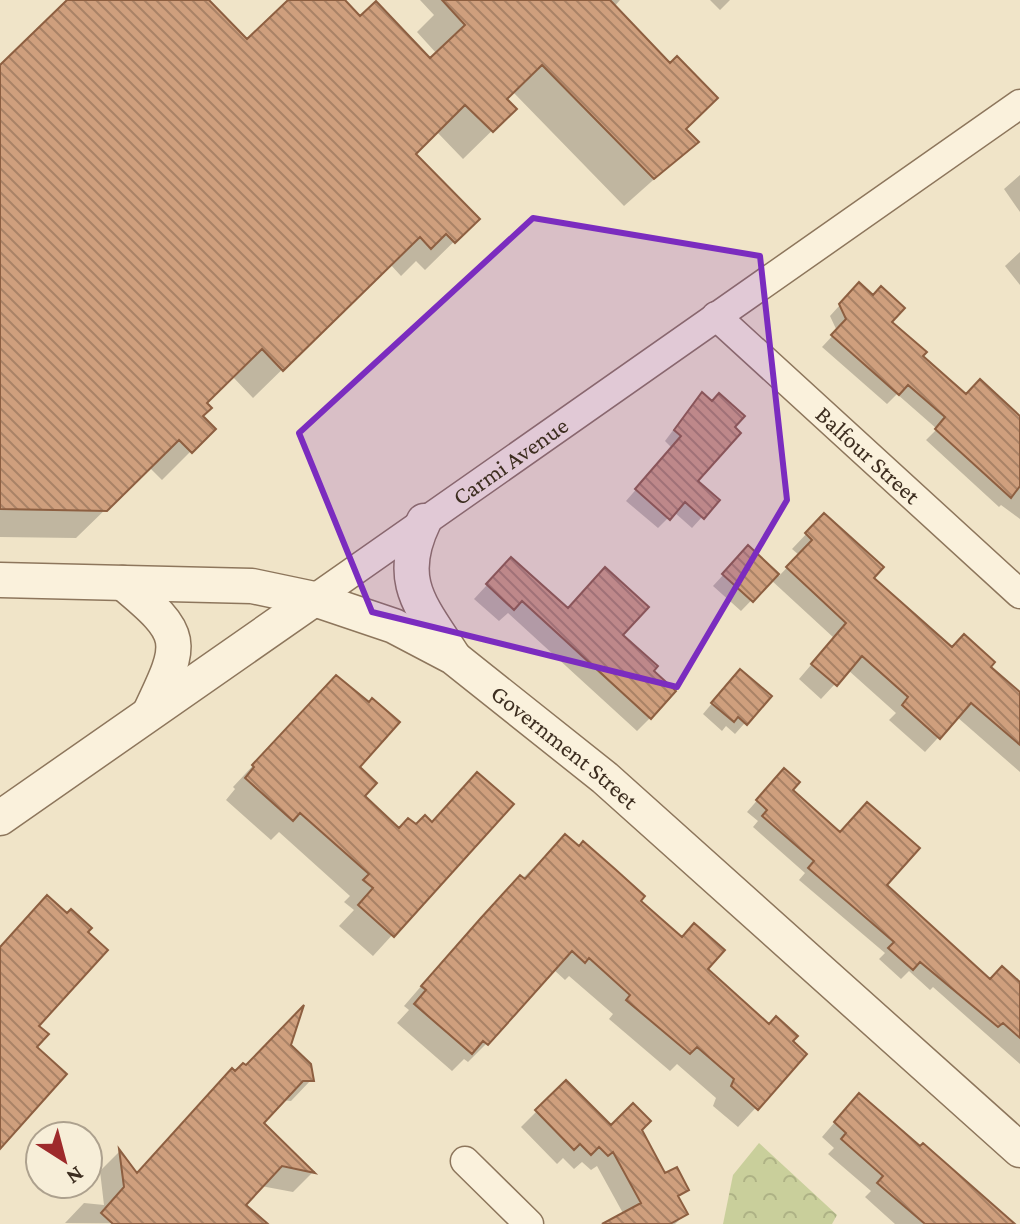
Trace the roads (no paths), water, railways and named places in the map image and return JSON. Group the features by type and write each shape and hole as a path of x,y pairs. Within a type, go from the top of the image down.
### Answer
{"street":[{"name":"Carmi Avenue","path":"0,818 1020,104"},
{"name":"Balfour Street","path":"716,316 1020,594"},
{"path":"424,521 413,544 410,561 412,592 453,657"},
{"name":"Government Street","path":"0,580 252,586 314,599 394,626 453,657 605,778 1020,1150"},
{"path":"123,583 153,608 175,646 174,664 149,714"},
{"path":"465,1161 529,1224"}]}
